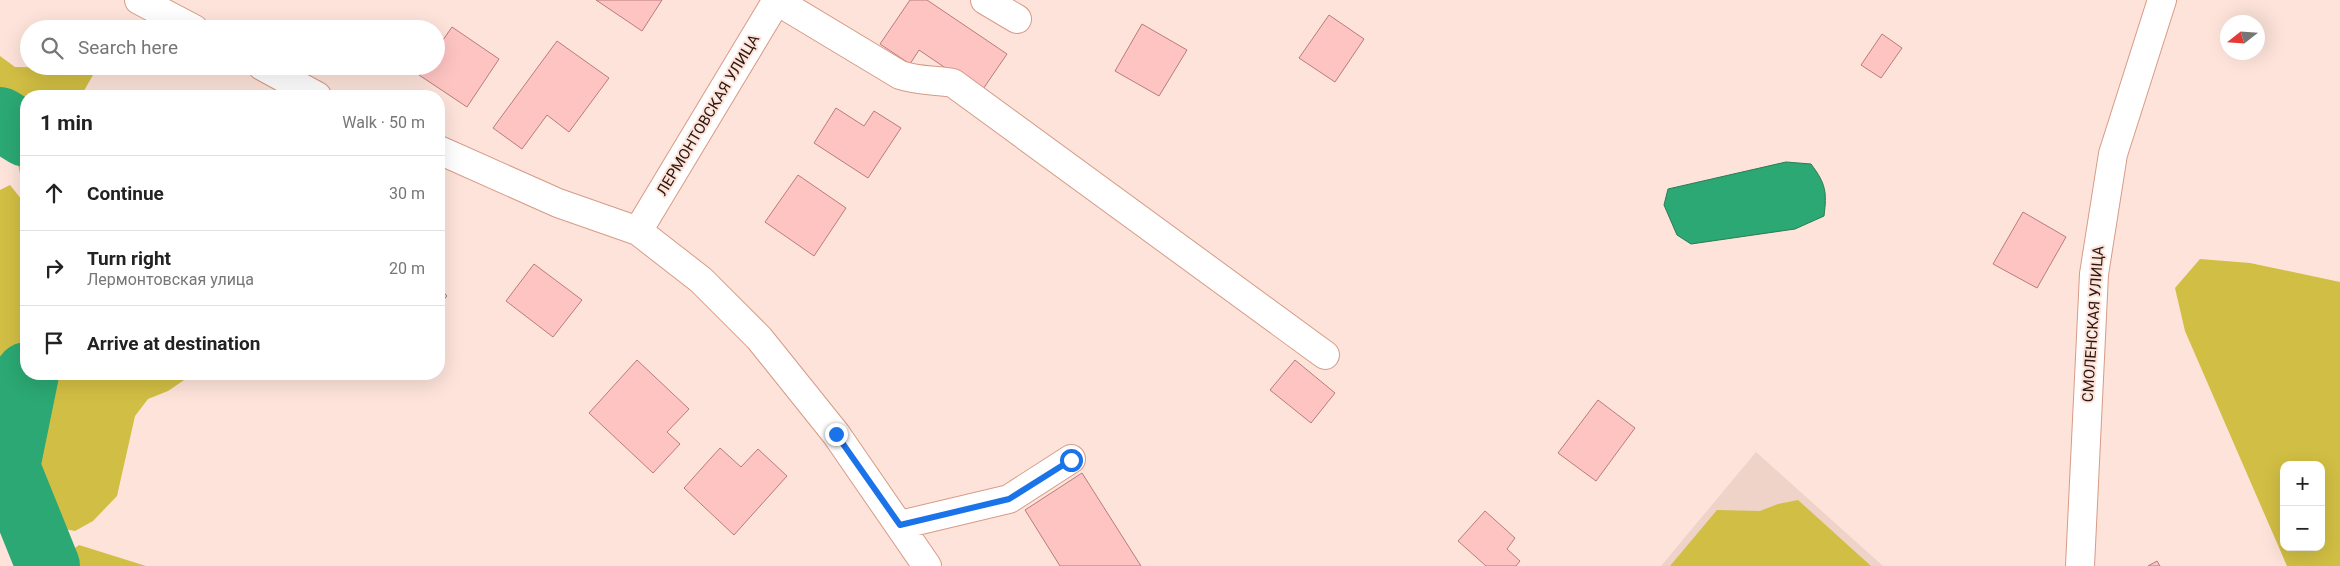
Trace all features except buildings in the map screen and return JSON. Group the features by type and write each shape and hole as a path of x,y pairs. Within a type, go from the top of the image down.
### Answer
{"street":[{"path":"139,0 177,20"},
{"path":"777,0 900,75 916,80 934,80 953,84 1324,355"},
{"name":"ЛЕРМОНТОВСКАЯ УЛИЦА","path":"638,230 777,0"},
{"path":"985,0 1017,19"},
{"name":"СМОЛЕНСКАЯ УЛИЦА","path":"2080,566 2094,274 2113,154 2162,0"},
{"path":"278,75 306,90"},
{"path":"445,153 558,203 638,230 701,280 760,338 836,434 927,566"},
{"path":"900,525 1009,499 1071,460"}],"shaded area":[{"path":"0,56 15,67 20,67 20,75 93,75 84,90 20,90 20,174 11,149 0,137"},
{"path":"1786,162 1811,164 1816,171 1824,188 1824,216 1795,229 1691,244 1677,235 1664,205 1668,189"},
{"path":"10,185 20,198 20,380 184,380 168,391 148,399 135,416 117,496 93,521 75,531 54,527 38,514 18,512 0,501 0,190"},
{"path":"2200,259 2250,263 2340,282 2340,566 2287,566 2280,551 2325,551 2325,461 2280,461 2280,550 2185,331 2175,288"},
{"path":"1756,452 1883,566 1661,566"},
{"path":"1798,500 1871,566 1670,566 1717,510 1760,511 1778,504"},
{"path":"79,545 146,566 51,566"}],"waterway":[{"path":"0,119 20,131"},
{"path":"26,380 8,467 48,566"}],"route":[{"path":"836,434 900,525 1009,499 1071,460"}]}
